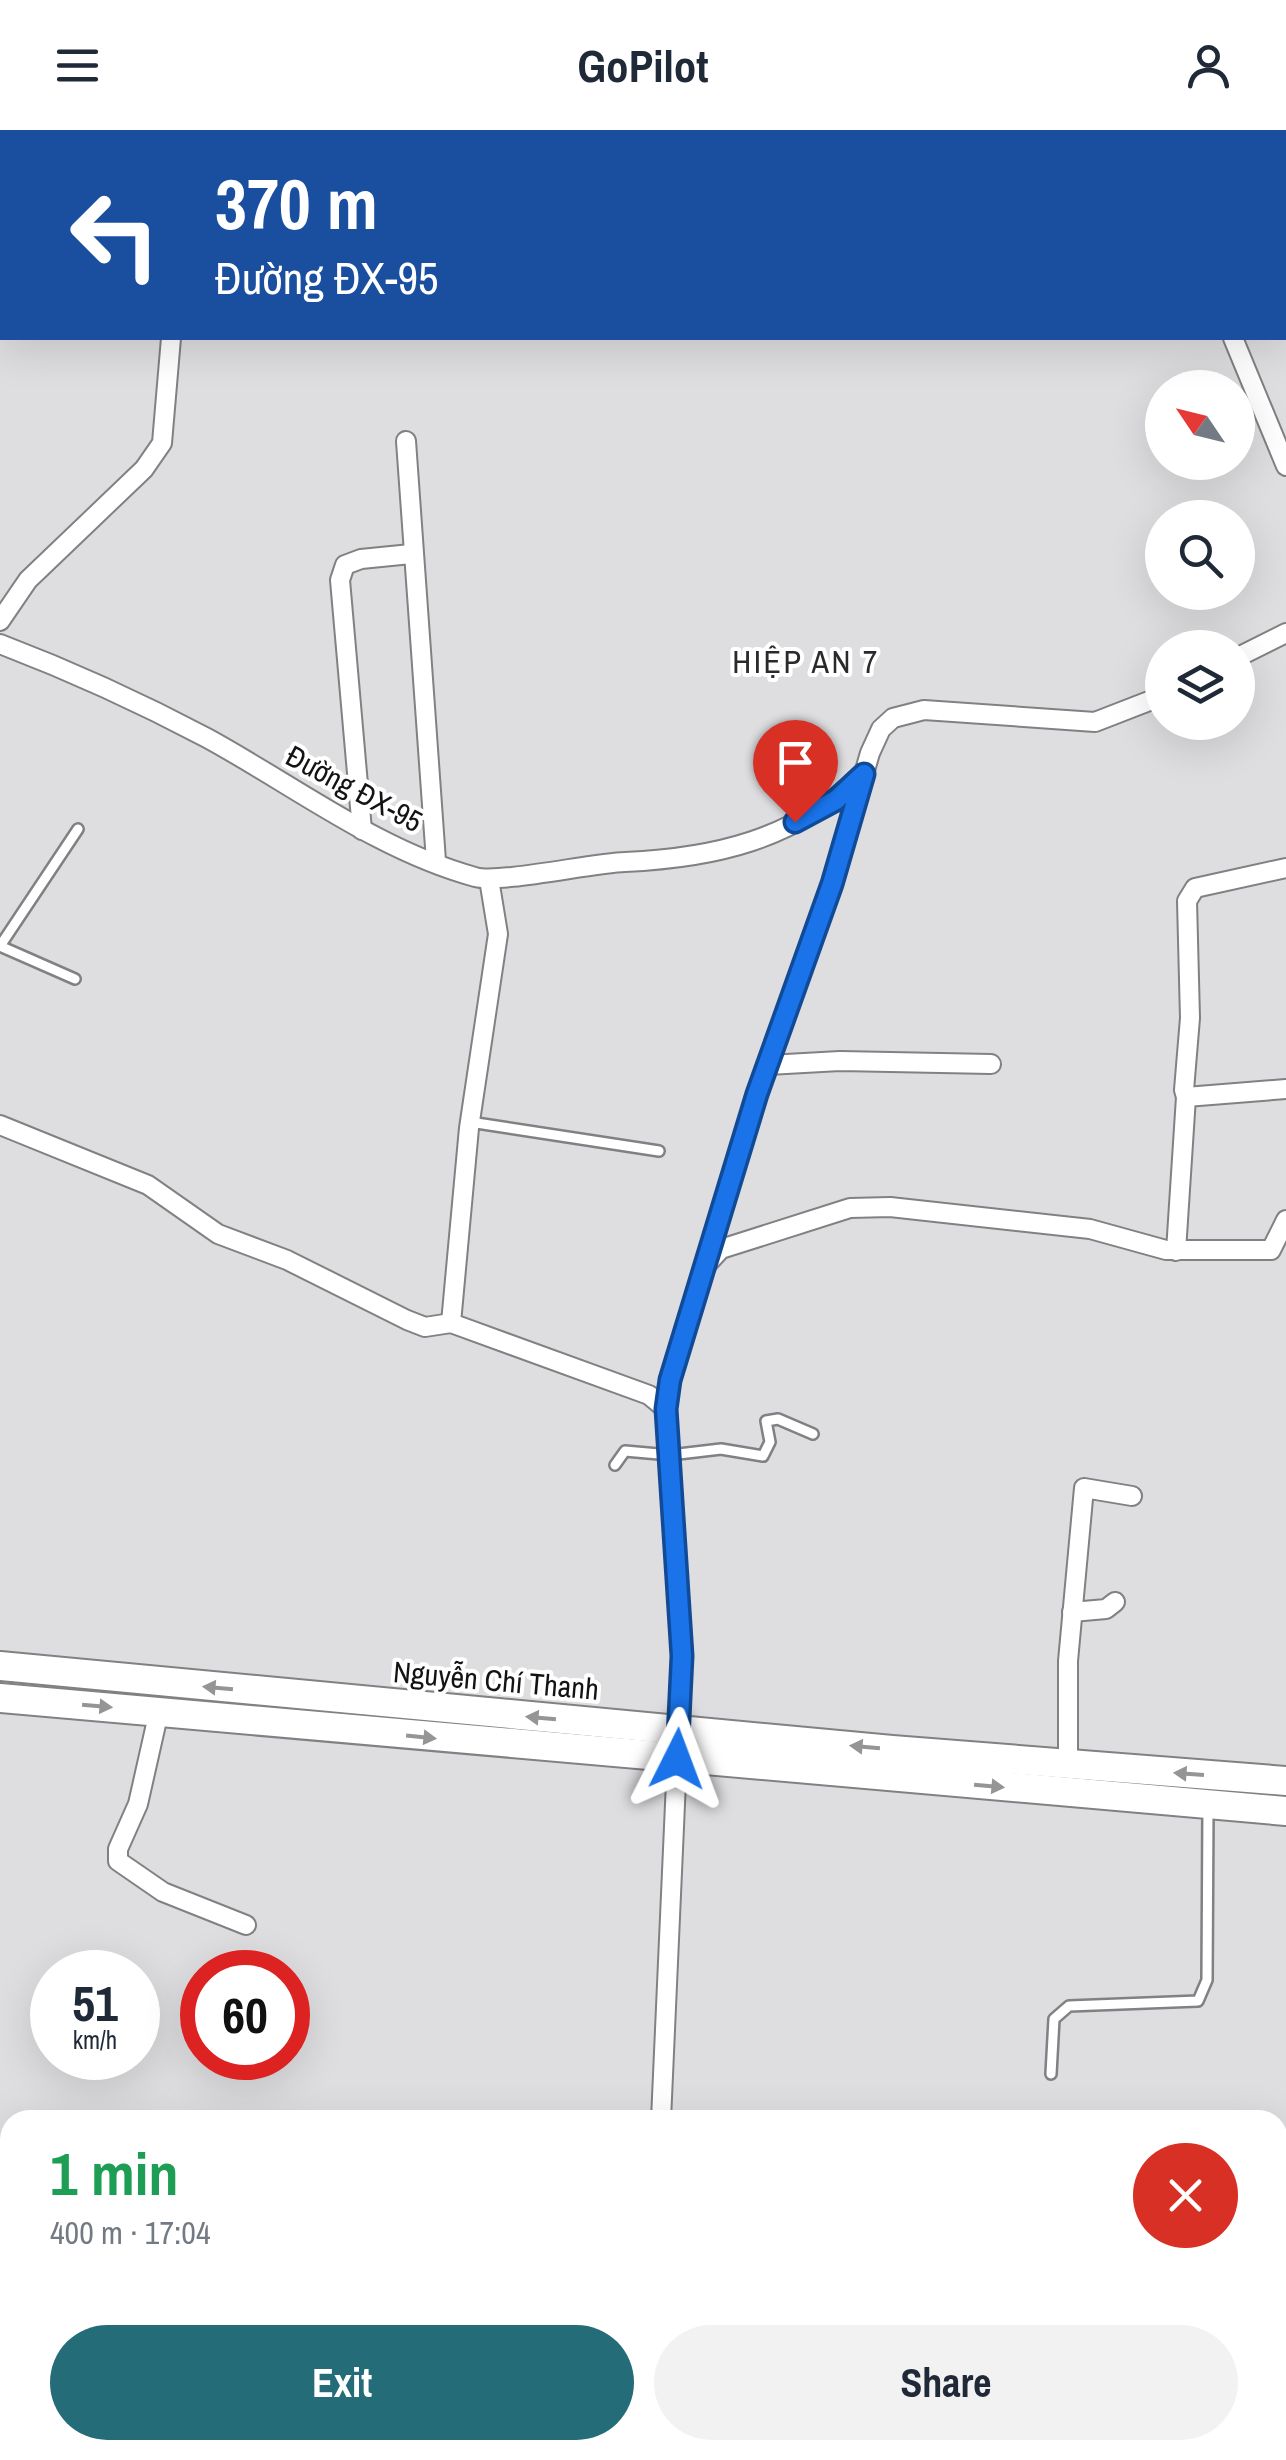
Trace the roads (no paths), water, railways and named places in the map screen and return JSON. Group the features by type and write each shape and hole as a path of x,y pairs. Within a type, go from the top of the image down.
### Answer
{"main road":[{"name":"Nguyễn Chí Thanh","path":"0,1666 679,1730 1068,1779 1208,1804 1286,1811"},
{"name":"Nguyễn Chí Thanh","path":"0,1698 677,1759 1068,1779 1286,1781"},
{"path":"677,1759 679,1730"}],"street":[{"path":"0,622 28,580 116,498 162,442 171,340"},
{"path":"1233,340 1286,466"},
{"path":"406,441 411,554 436,861"},
{"path":"362,830 340,580 345,565 361,559 411,554"},
{"path":"1255,648 1286,632"},
{"name":"Đường ĐX-95","path":"0,644 90,678 208,739 362,830 490,879 740,848 822,808 864,774"},
{"name":"Đường ĐX-95","path":"679,1730 682,1656 666,1409 670,1380 768,1064 882,729 894,718 924,710 1095,722 1145,703"},
{"path":"1176,1251 1190,1018 1187,900 1195,888 1286,868"},
{"path":"451,1323 470,1122 498,934 490,879"},
{"path":"768,1064 991,1064"},
{"path":"1186,1098 1286,1088"},
{"path":"0,1126 148,1184 218,1234 287,1260 407,1320 426,1328 451,1323 648,1395 666,1409"},
{"path":"704,1267 721,1250 850,1208 890,1207 1090,1229 1176,1251 1271,1250 1286,1220"},
{"path":"1068,1779 1072,1612 1084,1488 1132,1496"},
{"path":"1072,1612 1106,1609 1115,1602"},
{"path":"160,1712 138,1804 118,1848 118,1861 162,1892 246,1926"},
{"path":"661,2110 677,1759"}],"lane":[{"path":"75,980 0,946 78,828"},
{"path":"470,1122 660,1151"},
{"path":"615,1465 625,1451 670,1454 722,1449 762,1456 770,1442 766,1421 778,1419 813,1434"},
{"path":"1050,2074 1054,2020 1069,2006 1198,2001 1207,1980 1208,1804"}],"district":[{"name":"HIỆP AN 7","path":"806,662"}]}
